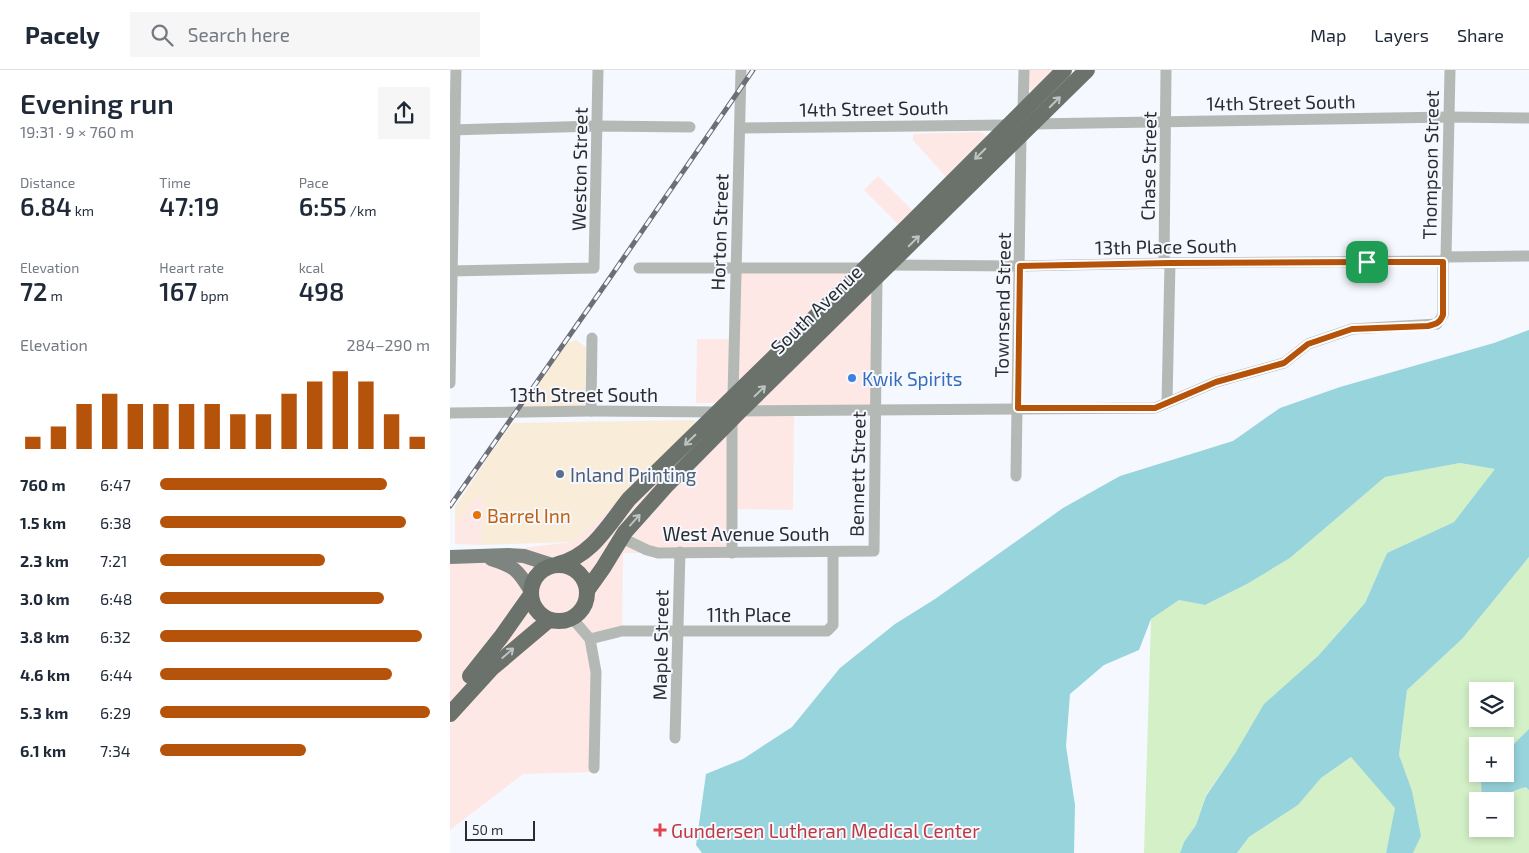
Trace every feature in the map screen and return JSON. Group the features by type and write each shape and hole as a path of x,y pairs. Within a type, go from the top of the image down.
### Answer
{"highway":[{"name":"South Avenue","path":"572,618 583,609 588,589 622,538 730,414 871,272 1008,125 1064,70"},
{"name":"South Avenue","path":"450,699 492,649 530,593 537,574 555,565 570,562 580,556 593,544 629,499 730,414 733,396 871,272 889,266 1087,70"},
{"path":"555,565 570,566 584,580 588,589"},
{"path":"530,593 535,608 549,620 558,621 572,618"},
{"path":"450,714 491,669 549,620"}],"main road":[{"path":"450,557 508,554 524,556 555,565"},
{"path":"484,556 510,565 522,577 530,593"}],"street":[{"path":"450,383 452,130 456,70"},
{"name":"Weston Street","path":"451,271 594,268 598,70"},
{"name":"Horton Street","path":"733,396 740,70"},
{"path":"1023,110 1024,70"},
{"name":"Chase Street","path":"1166,70 1167,402"},
{"name":"Thompson Street","path":"1441,320 1443,315 1450,70"},
{"name":"14th Street South","path":"1027,129 1166,122 1449,117 1529,118"},
{"name":"14th Street South","path":"740,128 1008,125"},
{"path":"452,130 597,126 690,127"},
{"name":"Townsend Street","path":"1016,476 1020,266 1027,129"},
{"name":"13th Place South","path":"889,266 1020,266 1529,256"},
{"path":"639,268 735,268 871,272"},
{"name":"Bennett Street","path":"871,272 875,409 874,551"},
{"name":"13th Street South","path":"450,414 591,411 730,414 875,409 1155,408 1216,382 1284,363 1308,344 1342,332 1352,329 1428,326 1437,324 1441,320"},
{"path":"591,411 592,338"},
{"path":"730,414 732,553"},
{"name":"West Avenue South","path":"622,538 658,553 833,553 874,551"},
{"name":"Maple Street","path":"675,738 680,552"},
{"name":"11th Place","path":"590,639 622,631 827,632 833,626 833,553"},
{"path":"572,618 590,639 596,672 594,768"}],"shaded area":[{"path":"1029,70 1056,70 1036,90 1031,91 1028,88"},
{"path":"979,132 986,137 948,179 913,140 913,134"},
{"path":"878,176 914,212 900,226 864,190"},
{"path":"735,268 878,268 875,409 794,411 793,510 732,509 732,553 623,553 622,631 590,639 597,772 523,774 450,830 450,724 456,717 450,712 450,556 573,542 721,403 696,403 697,339 734,339"},
{"path":"576,340 586,347 585,404 580,407 523,407 567,343"},
{"path":"693,420 697,423 696,428 573,542 480,545 482,537 483,491 455,524 455,507 513,423"},
{"path":"483,490 482,537 480,545 455,544 455,524"}],"green space":[{"path":"1460,463 1496,469 1454,522 1387,553 1365,603 1236,752 1206,795 1196,825 1184,842 1180,853 1144,853 1151,619 1179,600 1205,605 1247,584 1290,558 1385,477"},
{"path":"1529,557 1529,853 1413,853 1421,836 1399,755 1407,690 1462,639"},
{"path":"1351,757 1396,808 1386,853 1237,853 1249,837 1298,805 1321,778"}],"water":[{"path":"1529,330 1529,557 1462,639 1407,690 1399,755 1412,791 1421,836 1413,853 1386,853 1395,808 1351,757 1321,778 1298,805 1249,837 1237,853 1180,853 1184,842 1196,825 1206,796 1236,752 1264,704 1318,656 1365,603 1387,553 1454,522 1495,469 1460,463 1385,477 1290,558 1247,584 1205,605 1179,600 1151,619 1139,650 1104,665 1070,694 1066,746 1075,805 1074,853 702,853 696,845 706,774 743,759 792,727 840,668 895,624 935,599 1063,508 1120,476 1233,441 1280,408 1340,387 1494,343"},
{"path":"1529,729 1529,790 1526,787 1512,792 1482,792 1481,782 1514,782 1514,744"}],"railway":[{"path":"450,506 753,70"}],"place":[{"name":"Kwik Spirits","path":"852,378"},
{"name":"Inland Printing","path":"560,474"},
{"name":"Barrel Inn","path":"477,515"},
{"name":"Gundersen Lutheran Medical Center","path":"660,830"}],"route":[{"path":"1367,262 1443,262 1443,315 1441,320 1437,324 1428,326 1352,329 1342,332 1308,344 1284,363 1216,382 1155,408 1018,408 1020,266 1367,262"}]}
